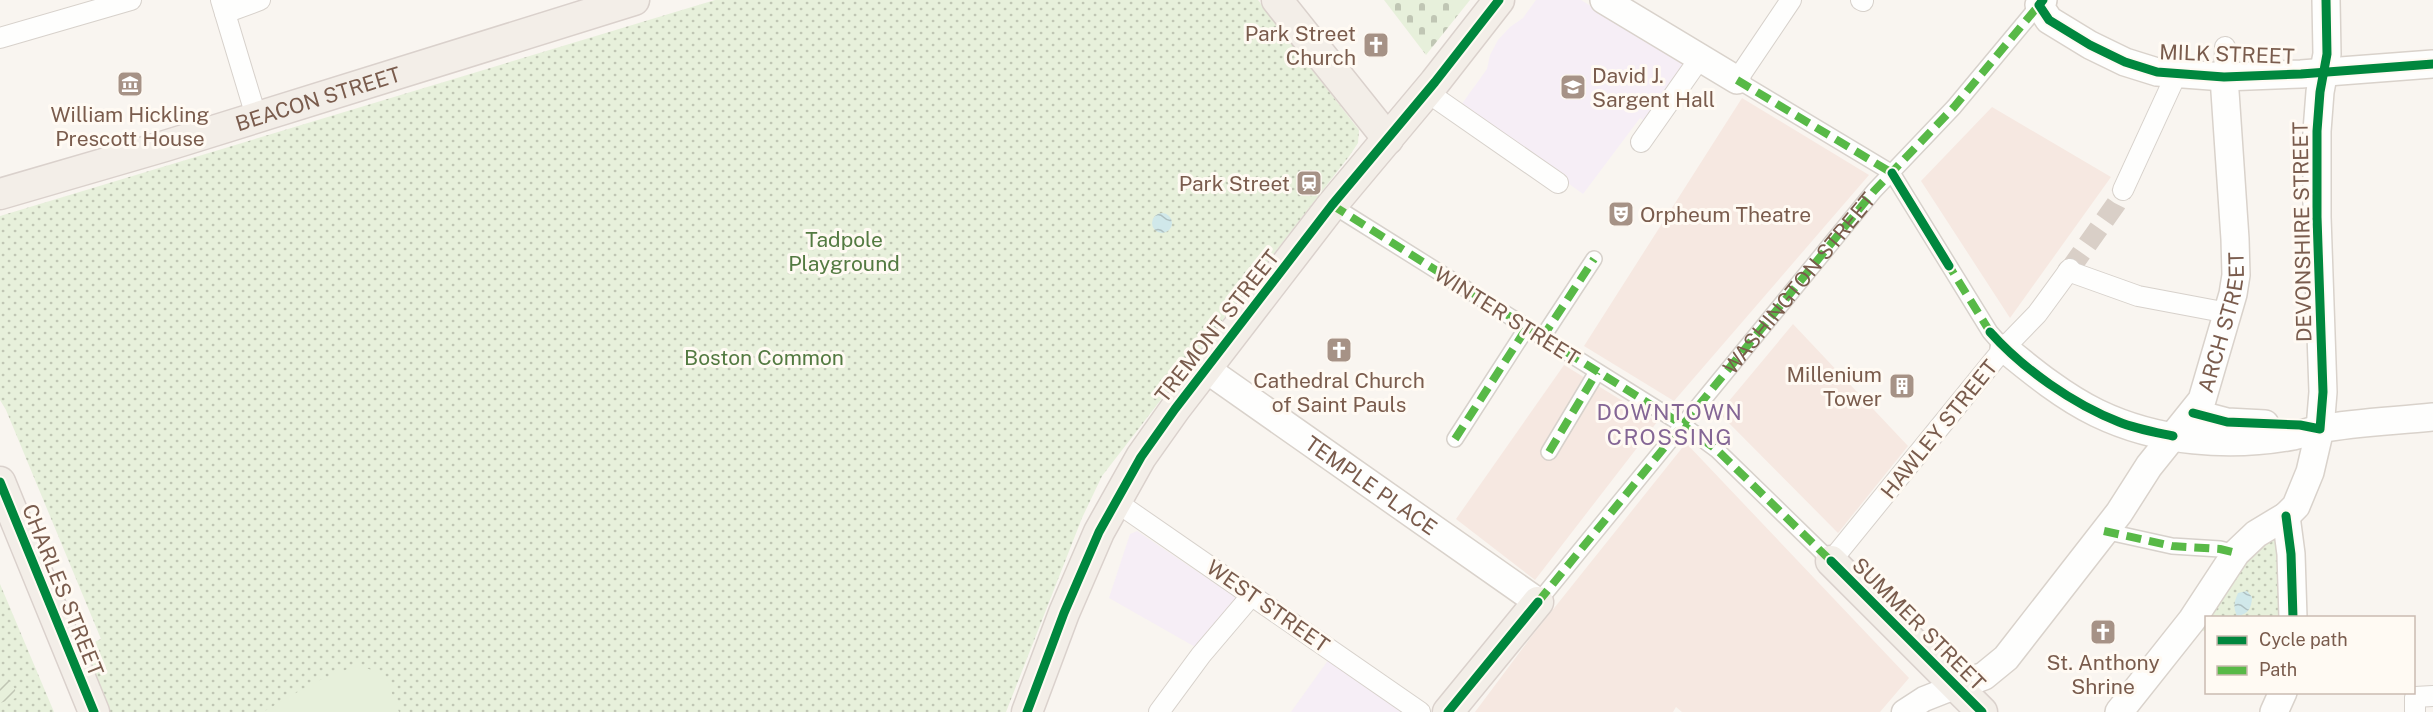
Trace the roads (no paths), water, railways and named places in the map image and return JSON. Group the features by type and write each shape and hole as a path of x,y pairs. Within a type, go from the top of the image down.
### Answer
{"main road":[{"path":"1277,0 1388,139"},
{"name":"TREMONT STREET","path":"1027,712 1064,613 1099,532 1115,501 1174,409 1332,205 1427,92 1499,0"},
{"path":"1605,0 1737,80"},
{"name":"DEVONSHIRE STREET","path":"2286,516 2295,506 2310,472 2320,429 2323,392 2317,217 2317,131 2327,54 2325,0"},
{"name":"BEACON STREET","path":"0,194 165,146 626,1"},
{"name":"MILK STREET","path":"2041,3 2049,20 2109,55 2142,68 2176,75 2324,74 2433,64"},
{"name":"ARCH STREET","path":"1957,686 1984,676 2002,661 2119,513 2149,466 2202,400 2228,313 2236,275 2224,76"},
{"path":"1997,340 2084,406 2121,423 2172,436 2227,442 2433,417"},
{"name":"TEMPLE PLACE","path":"1206,369 1538,602"},
{"path":"2193,413 2227,422 2300,425 2320,429"},
{"name":"CHARLES STREET","path":"0,482 94,712"},
{"path":"2119,712 2192,620 2236,553 2256,534 2286,516 2291,554 2293,616"},
{"name":"SUMMER STREET","path":"1831,561 1982,712"},
{"name":"WASHINGTON STREET","path":"1448,712 1538,602"},
{"path":"2274,712 2283,694"}],"street":[{"path":"0,38 131,0"},
{"path":"256,116 223,7 260,0"},
{"path":"1791,0 1737,80 1892,173 1997,340"},
{"name":"WASHINGTON STREET","path":"1538,602 1874,191 1954,107 2041,3"},
{"path":"2224,76 2225,47"},
{"path":"1641,142 1700,58"},
{"path":"2124,190 2176,75"},
{"path":"1427,92 1558,183"},
{"name":"WINTER STREET","path":"1332,205 1683,425"},
{"path":"1542,338 1594,259"},
{"name":"HAWLEY STREET","path":"1831,561 1974,387 1997,340 2037,314 2069,270 2138,296 2228,313"},
{"path":"1455,438 1526,328"},
{"path":"1549,452 1597,372"},
{"name":"SUMMER STREET","path":"1683,425 1717,450 1831,561"},
{"name":"WEST STREET","path":"1115,501 1420,712"},
{"path":"2104,531 2172,546 2220,549 2236,553"},
{"path":"1159,712 1201,655 1252,595"},
{"path":"1904,712 1924,699 1957,686"},
{"path":"2415,712 2415,697 2433,696"}],"water":[{"path":"1158,213 1166,213 1172,219 1172,227 1166,233 1158,233 1152,227 1152,219"},
{"path":"2247,591 2252,597 2250,607 2247,612 2237,616 2235,602 2238,593"}],"tunnel":[{"path":"2070,269 2116,204 2123,190"}],"place":[{"name":"Park Street Church","path":"1376,45"},
{"name":"William Hickling Prescott House","path":"130,84"},
{"name":"David J. Sargent Hall","path":"1573,87"},
{"name":"Park Street","path":"1309,183"},
{"name":"Orpheum Theatre","path":"1621,214"},
{"name":"Cathedral Church of Saint Pauls","path":"1339,350"},
{"name":"Millenium Tower","path":"1902,386"},
{"name":"St. Anthony Shrine","path":"2103,632"}],"district":[{"name":"DOWNTOWN CROSSING","path":"1670,425"}],"park label":[{"name":"Tadpole Playground","path":"844,251"},
{"name":"Boston Common","path":"764,357"}]}
